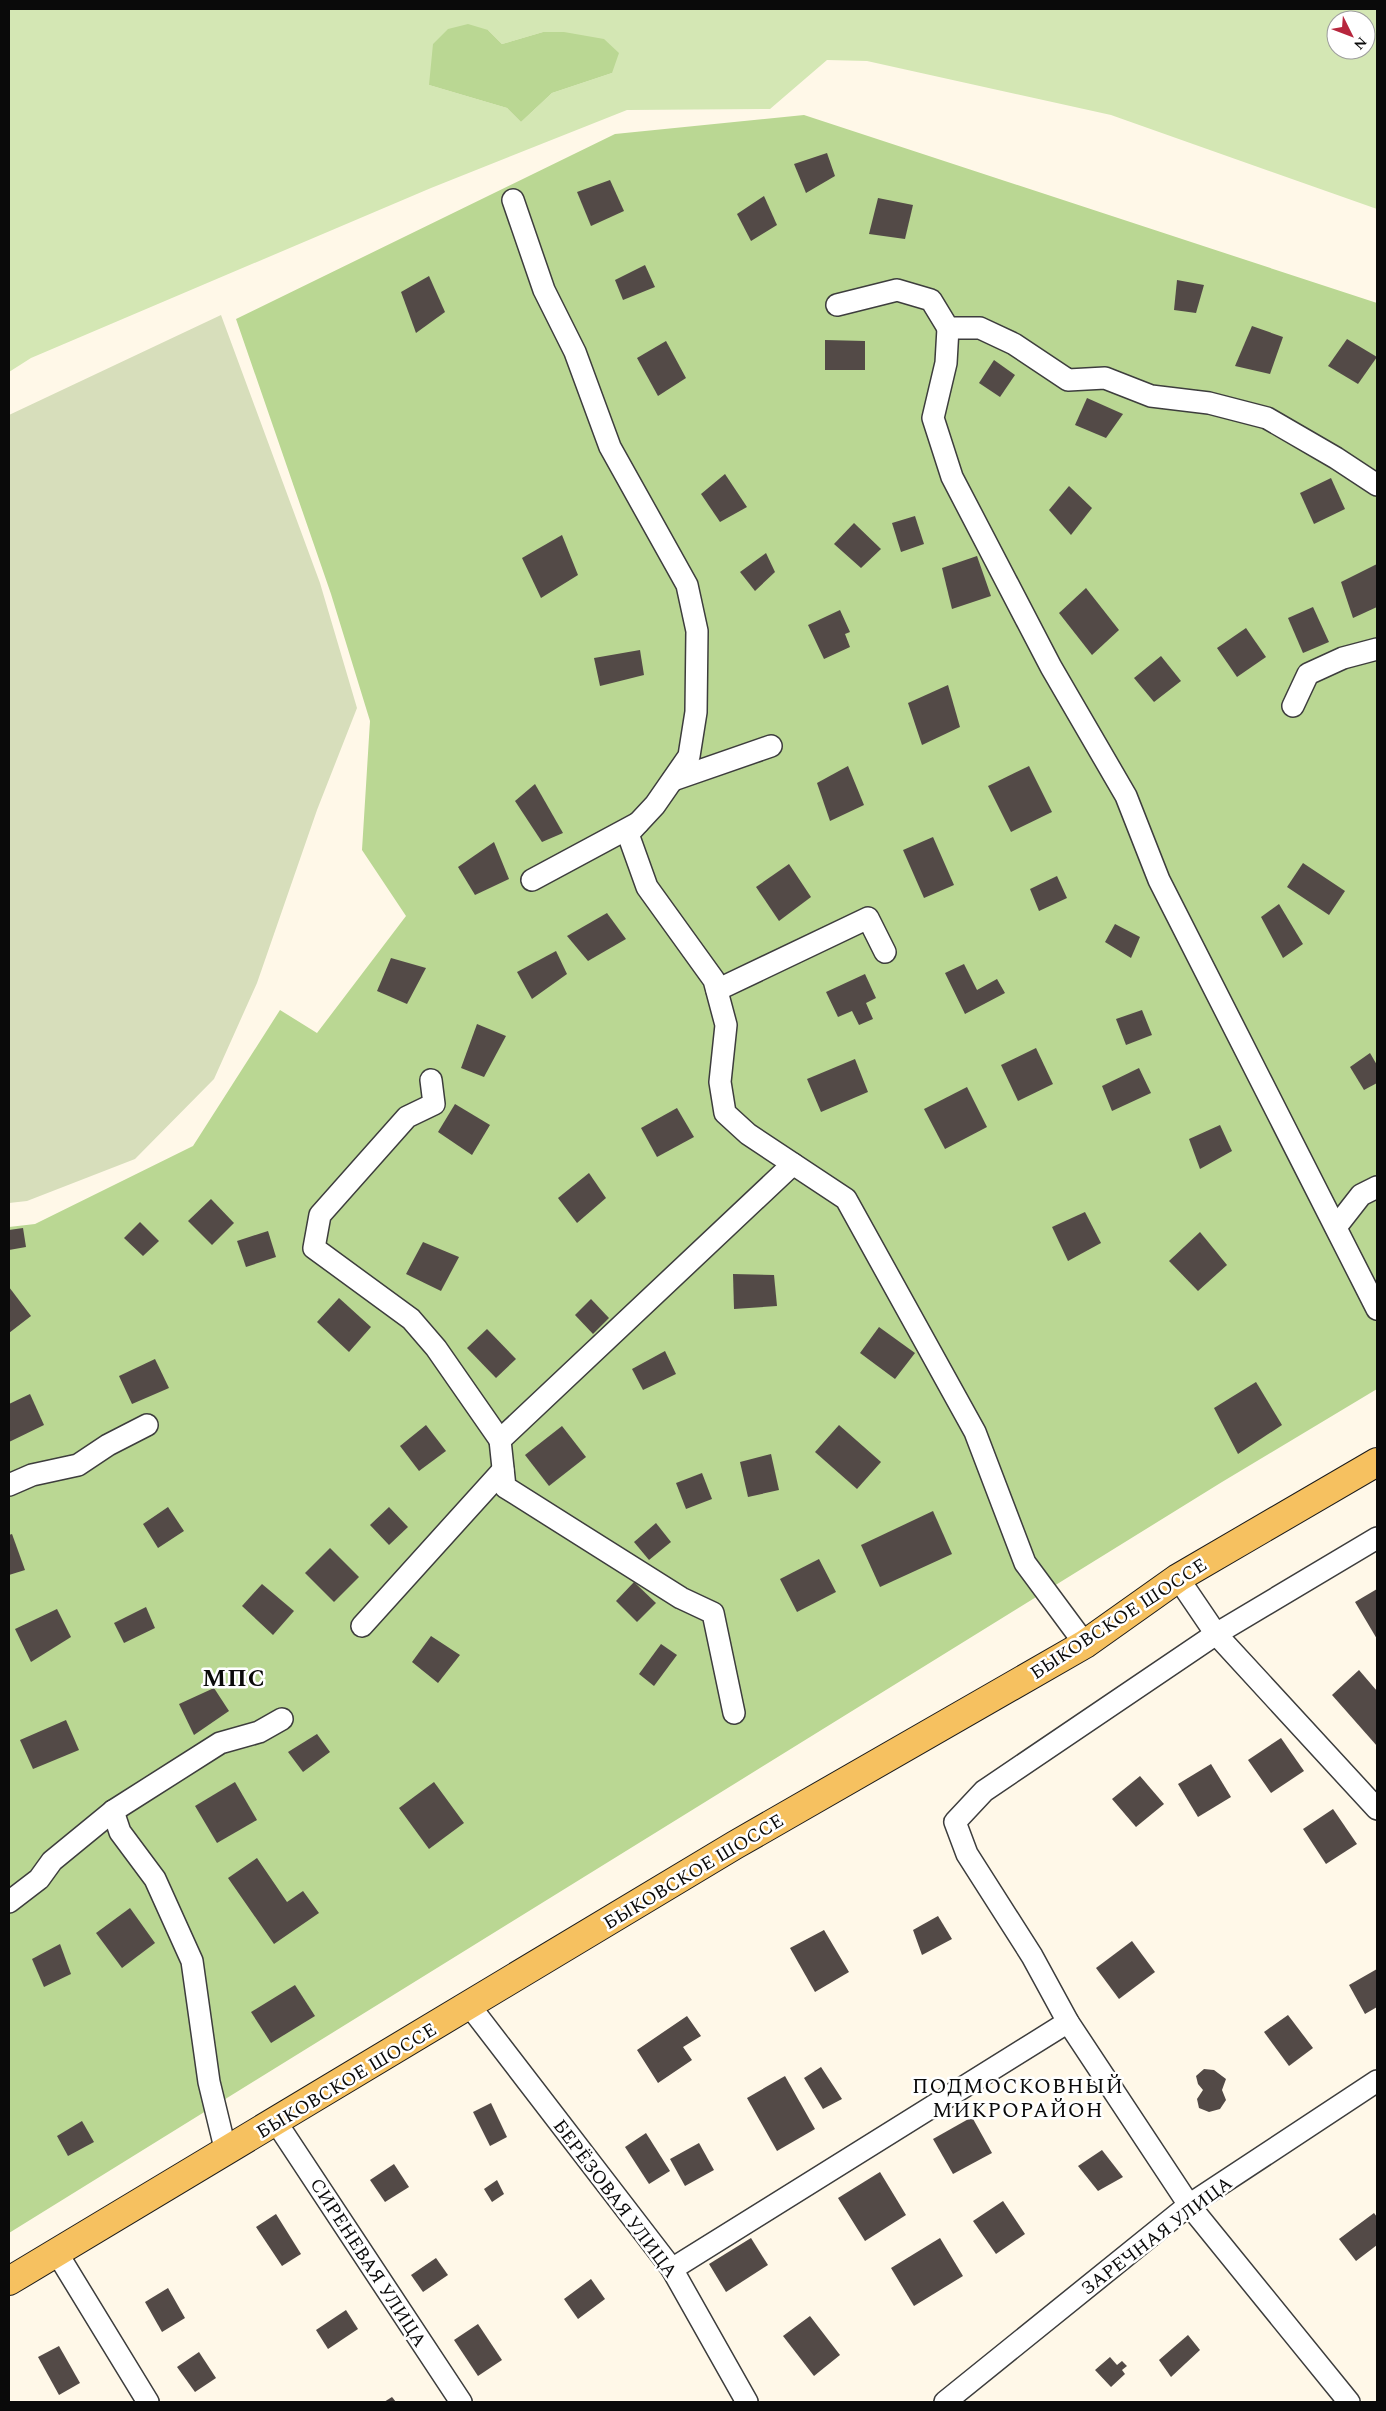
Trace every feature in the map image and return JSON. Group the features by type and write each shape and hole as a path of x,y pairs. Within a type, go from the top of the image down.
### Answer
{"main road":[{"name":"БЫКОВСКОЕ ШОССЕ","path":"9,2281 735,1845 1085,1644 1178,1578 1377,1462"}],"street":[{"path":"513,200 544,290 574,352 610,447 687,586 697,631 696,712 689,756 655,805 628,834 647,887 714,980 726,1025 720,1082 724,1113 748,1134 846,1199 975,1432 1025,1563 1085,1644"},
{"path":"838,305 897,290 930,300 948,328 946,363 933,418 952,477 1051,667 1126,796 1159,880 1377,1309"},
{"path":"948,328 980,328 1014,344 1068,380 1105,378 1151,396 1209,403 1268,418 1336,458 1377,486"},
{"path":"1293,706 1308,674 1343,658 1377,649"},
{"path":"672,780 772,746"},
{"path":"532,880 638,823"},
{"path":"717,990 868,918 884,952"},
{"path":"431,1080 434,1104 407,1117 320,1215 314,1248 411,1319 436,1348 500,1440 505,1487 681,1598 713,1613 734,1713"},
{"path":"500,1440 793,1164"},
{"path":"1336,1228 1361,1195 1377,1187"},
{"path":"9,1485 32,1475 78,1465 108,1445 147,1425"},
{"path":"362,1626 503,1470"},
{"path":"1349,2402 1189,2205 1068,2022 1032,1956 967,1854 955,1822 984,1791 1216,1634 1377,1538"},
{"path":"1178,1578 1216,1634 1377,1809"},
{"path":"9,1902 39,1879 52,1861 114,1811 220,1743 259,1732 282,1719"},
{"path":"114,1811 120,1832 155,1879 192,1961 209,2082 226,2152"},
{"name":"БЕРЁЗОВАЯ УЛИЦА","path":"469,2005 672,2269 747,2402"},
{"path":"672,2269 1068,2022"},
{"name":"ЗАРЕЧНАЯ УЛИЦА","path":"945,2402 1189,2205 1377,2081"},
{"name":"СИРЕНЕВАЯ УЛИЦА","path":"276,2122 461,2402"},
{"path":"57,2253 148,2402"}],"green space":[{"path":"9,9 1377,9 1377,209 1111,115 867,61 827,60 770,109 627,110 431,188 31,358 9,372","holes":["488,30 502,44 543,32 612,73 552,93 521,122 507,108 429,85"]},
{"path":"468,24 488,30 502,44 543,32 564,32 604,39 619,53 612,73 552,93 521,122 507,108 429,85 433,44 448,29"},
{"path":"804,115 1377,303 1377,1389 1222,1482 9,2233 9,1227 35,1224 193,1146 280,1010 317,1033 406,916 362,850 370,721 331,594 236,319 615,134"},
{"path":"221,315 320,583 357,708 317,810 257,983 214,1079 135,1159 27,1201 9,1203 9,415"}],"building":[{"path":"827,153 835,176 806,193 794,164"},
{"path":"610,180 624,211 591,226 577,192"},
{"path":"764,196 777,225 751,241 737,214"},
{"path":"878,198 913,205 905,239 869,234"},
{"path":"645,265 655,287 623,300 615,280"},
{"path":"429,276 445,312 416,333 401,292"},
{"path":"1177,280 1204,285 1196,313 1174,310"},
{"path":"1252,326 1283,337 1270,374 1235,366"},
{"path":"1347,339 1377,357 1358,384 1328,366"},
{"path":"825,340 865,341 865,370 825,370"},
{"path":"666,341 686,378 658,396 637,358"},
{"path":"994,360 1015,375 1000,397 979,383"},
{"path":"1087,398 1123,414 1106,438 1075,425"},
{"path":"725,474 747,507 720,522 701,494"},
{"path":"1331,478 1345,509 1314,524 1300,493"},
{"path":"1069,486 1092,508 1071,535 1049,510"},
{"path":"915,516 924,544 901,552 892,523"},
{"path":"854,523 881,549 861,568 834,544"},
{"path":"562,535 578,575 541,598 522,558"},
{"path":"766,553 775,572 755,591 740,572"},
{"path":"977,556 991,596 952,609 942,568"},
{"path":"1377,564 1377,607 1353,618 1341,582"},
{"path":"1086,588 1119,630 1092,655 1059,613"},
{"path":"1313,607 1329,642 1303,653 1288,618"},
{"path":"840,610 850,632 845,634 850,647 824,659 808,625"},
{"path":"1246,628 1266,657 1237,677 1217,648"},
{"path":"640,650 644,675 600,686 594,658"},
{"path":"1161,656 1181,681 1154,702 1134,678"},
{"path":"948,685 960,727 922,745 908,703"},
{"path":"848,766 864,805 830,821 817,783"},
{"path":"1029,766 1052,812 1011,832 988,786"},
{"path":"535,784 563,833 542,842 515,801"},
{"path":"933,837 954,885 924,898 903,850"},
{"path":"494,842 509,879 475,895 458,867"},
{"path":"1303,863 1345,891 1329,915 1287,887"},
{"path":"789,864 811,897 779,921 756,887"},
{"path":"1057,876 1067,898 1039,911 1030,889"},
{"path":"1279,904 1303,944 1283,958 1261,917"},
{"path":"607,913 626,939 588,961 567,936"},
{"path":"1115,924 1140,937 1131,958 1105,942"},
{"path":"556,951 567,974 532,999 517,972"},
{"path":"391,958 426,968 407,1004 377,991"},
{"path":"964,964 977,990 997,979 1005,993 965,1014 945,973"},
{"path":"865,974 876,998 866,1003 873,1019 859,1025 852,1011 838,1017 826,992"},
{"path":"1142,1010 1152,1035 1126,1045 1116,1019"},
{"path":"477,1024 506,1036 484,1077 461,1068"},
{"path":"1036,1048 1053,1084 1018,1101 1001,1065"},
{"path":"1370,1053 1377,1065 1377,1083 1364,1090 1350,1067"},
{"path":"855,1059 868,1092 821,1112 807,1079"},
{"path":"1139,1068 1151,1093 1112,1111 1102,1086"},
{"path":"967,1087 987,1127 945,1149 924,1109"},
{"path":"455,1104 490,1125 472,1155 438,1132"},
{"path":"677,1108 694,1137 657,1157 641,1128"},
{"path":"1220,1125 1232,1151 1200,1169 1189,1139"},
{"path":"589,1173 606,1198 577,1223 558,1198"},
{"path":"211,1199 234,1223 212,1245 188,1221"},
{"path":"1085,1212 1101,1243 1068,1261 1052,1227"},
{"path":"140,1222 159,1241 143,1256 124,1238"},
{"path":"23,1228 26,1247 9,1250 9,1230"},
{"path":"268,1231 276,1257 246,1267 237,1241"},
{"path":"1200,1232 1227,1265 1198,1291 1169,1261"},
{"path":"423,1242 459,1257 441,1291 406,1274"},
{"path":"733,1274 774,1275 777,1306 734,1309"},
{"path":"9,1287 31,1316 9,1333"},
{"path":"339,1298 371,1327 349,1352 317,1322"},
{"path":"591,1299 609,1318 593,1334 575,1315"},
{"path":"879,1327 915,1353 895,1379 860,1353"},
{"path":"487,1329 516,1359 496,1378 467,1348"},
{"path":"665,1351 676,1374 643,1390 632,1369"},
{"path":"155,1359 169,1388 132,1404 119,1376"},
{"path":"1256,1382 1282,1425 1238,1454 1214,1408"},
{"path":"30,1394 44,1425 9,1442 9,1404"},
{"path":"426,1425 446,1451 419,1471 400,1446"},
{"path":"839,1425 881,1462 857,1489 815,1452"},
{"path":"562,1426 586,1457 549,1486 525,1455"},
{"path":"771,1454 779,1490 748,1497 740,1462"},
{"path":"702,1473 712,1499 686,1509 676,1483"},
{"path":"168,1507 184,1531 158,1548 143,1524"},
{"path":"389,1507 408,1527 389,1545 370,1525"},
{"path":"933,1511 952,1554 880,1587 861,1545"},
{"path":"656,1523 671,1542 649,1560 634,1542"},
{"path":"12,1534 25,1570 9,1575 9,1535"},
{"path":"330,1548 359,1577 334,1602 305,1573"},
{"path":"819,1559 836,1592 797,1612 780,1579"},
{"path":"634,1582 656,1603 637,1622 616,1601"},
{"path":"262,1584 294,1611 273,1635 242,1606"},
{"path":"1377,1589 1377,1639 1355,1602"},
{"path":"146,1607 155,1628 124,1643 114,1623"},
{"path":"57,1609 71,1637 31,1662 15,1629"},
{"path":"431,1636 460,1655 438,1683 412,1662"},
{"path":"661,1644 677,1655 654,1686 639,1674"},
{"path":"1359,1670 1377,1691 1377,1746 1332,1695"},
{"path":"214,1688 229,1711 194,1735 179,1704"},
{"path":"66,1720 79,1750 33,1769 20,1740"},
{"path":"317,1734 330,1752 303,1772 288,1752"},
{"path":"1281,1738 1304,1771 1271,1793 1248,1760"},
{"path":"1211,1764 1231,1797 1198,1817 1178,1784"},
{"path":"1140,1776 1164,1804 1136,1827 1112,1799"},
{"path":"235,1782 257,1820 217,1843 195,1806"},
{"path":"434,1782 464,1823 429,1849 399,1808"},
{"path":"1333,1809 1357,1844 1326,1864 1303,1829"},
{"path":"257,1858 287,1902 303,1891 319,1913 274,1944 228,1878"},
{"path":"130,1908 155,1943 122,1968 96,1933"},
{"path":"938,1916 952,1939 922,1955 913,1930"},
{"path":"824,1930 849,1972 815,1992 790,1948"},
{"path":"1132,1941 1155,1972 1119,1999 1096,1968"},
{"path":"60,1944 71,1974 44,1987 32,1959"},
{"path":"1377,1969 1377,2007 1365,2014 1349,1985"},
{"path":"295,1985 315,2016 271,2043 251,2012"},
{"path":"1288,2015 1313,2048 1289,2066 1264,2032"},
{"path":"687,2016 701,2036 683,2047 692,2060 658,2083 637,2050"},
{"path":"821,2067 842,2099 823,2109 804,2078"},
{"path":"1204,2069 1214,2070 1226,2079 1222,2090 1226,2100 1220,2109 1209,2112 1199,2108 1197,2099 1203,2090 1198,2084 1196,2076"},
{"path":"785,2076 815,2129 777,2151 747,2098"},
{"path":"491,2103 507,2137 490,2146 473,2112"},
{"path":"972,2117 992,2153 953,2174 933,2139"},
{"path":"82,2121 94,2142 68,2156 57,2136"},
{"path":"646,2133 670,2171 649,2184 625,2147"},
{"path":"699,2143 714,2170 685,2186 670,2159"},
{"path":"1102,2150 1123,2177 1098,2191 1078,2166"},
{"path":"394,2164 409,2187 385,2202 370,2180"},
{"path":"880,2172 906,2215 865,2241 838,2198"},
{"path":"497,2180 504,2194 492,2202 484,2189"},
{"path":"1003,2201 1025,2234 996,2254 973,2221"},
{"path":"1374,2213 1377,2217 1377,2245 1356,2261 1339,2239"},
{"path":"276,2214 301,2254 282,2266 256,2227"},
{"path":"751,2238 768,2265 726,2292 709,2264"},
{"path":"940,2238 963,2276 914,2306 891,2268"},
{"path":"436,2258 448,2275 423,2292 411,2275"},
{"path":"591,2279 605,2299 578,2319 564,2299"},
{"path":"168,2288 185,2318 162,2332 145,2302"},
{"path":"346,2310 358,2329 328,2349 316,2330"},
{"path":"810,2316 840,2355 814,2376 783,2336"},
{"path":"478,2324 502,2360 478,2376 454,2340"},
{"path":"1188,2335 1200,2350 1171,2377 1159,2360"},
{"path":"59,2346 80,2383 59,2395 38,2357"},
{"path":"199,2352 216,2378 195,2392 177,2367"},
{"path":"1110,2357 1117,2365 1122,2361 1127,2366 1122,2370 1125,2374 1111,2387 1095,2370"},
{"path":"392,2397 396,2402 384,2402"}],"district":[{"name":"МПС","path":"234,1678"},
{"name":"ПОДМОСКОВНЫЙ МИКРОРАЙОН","path":"1018,2098"}]}
